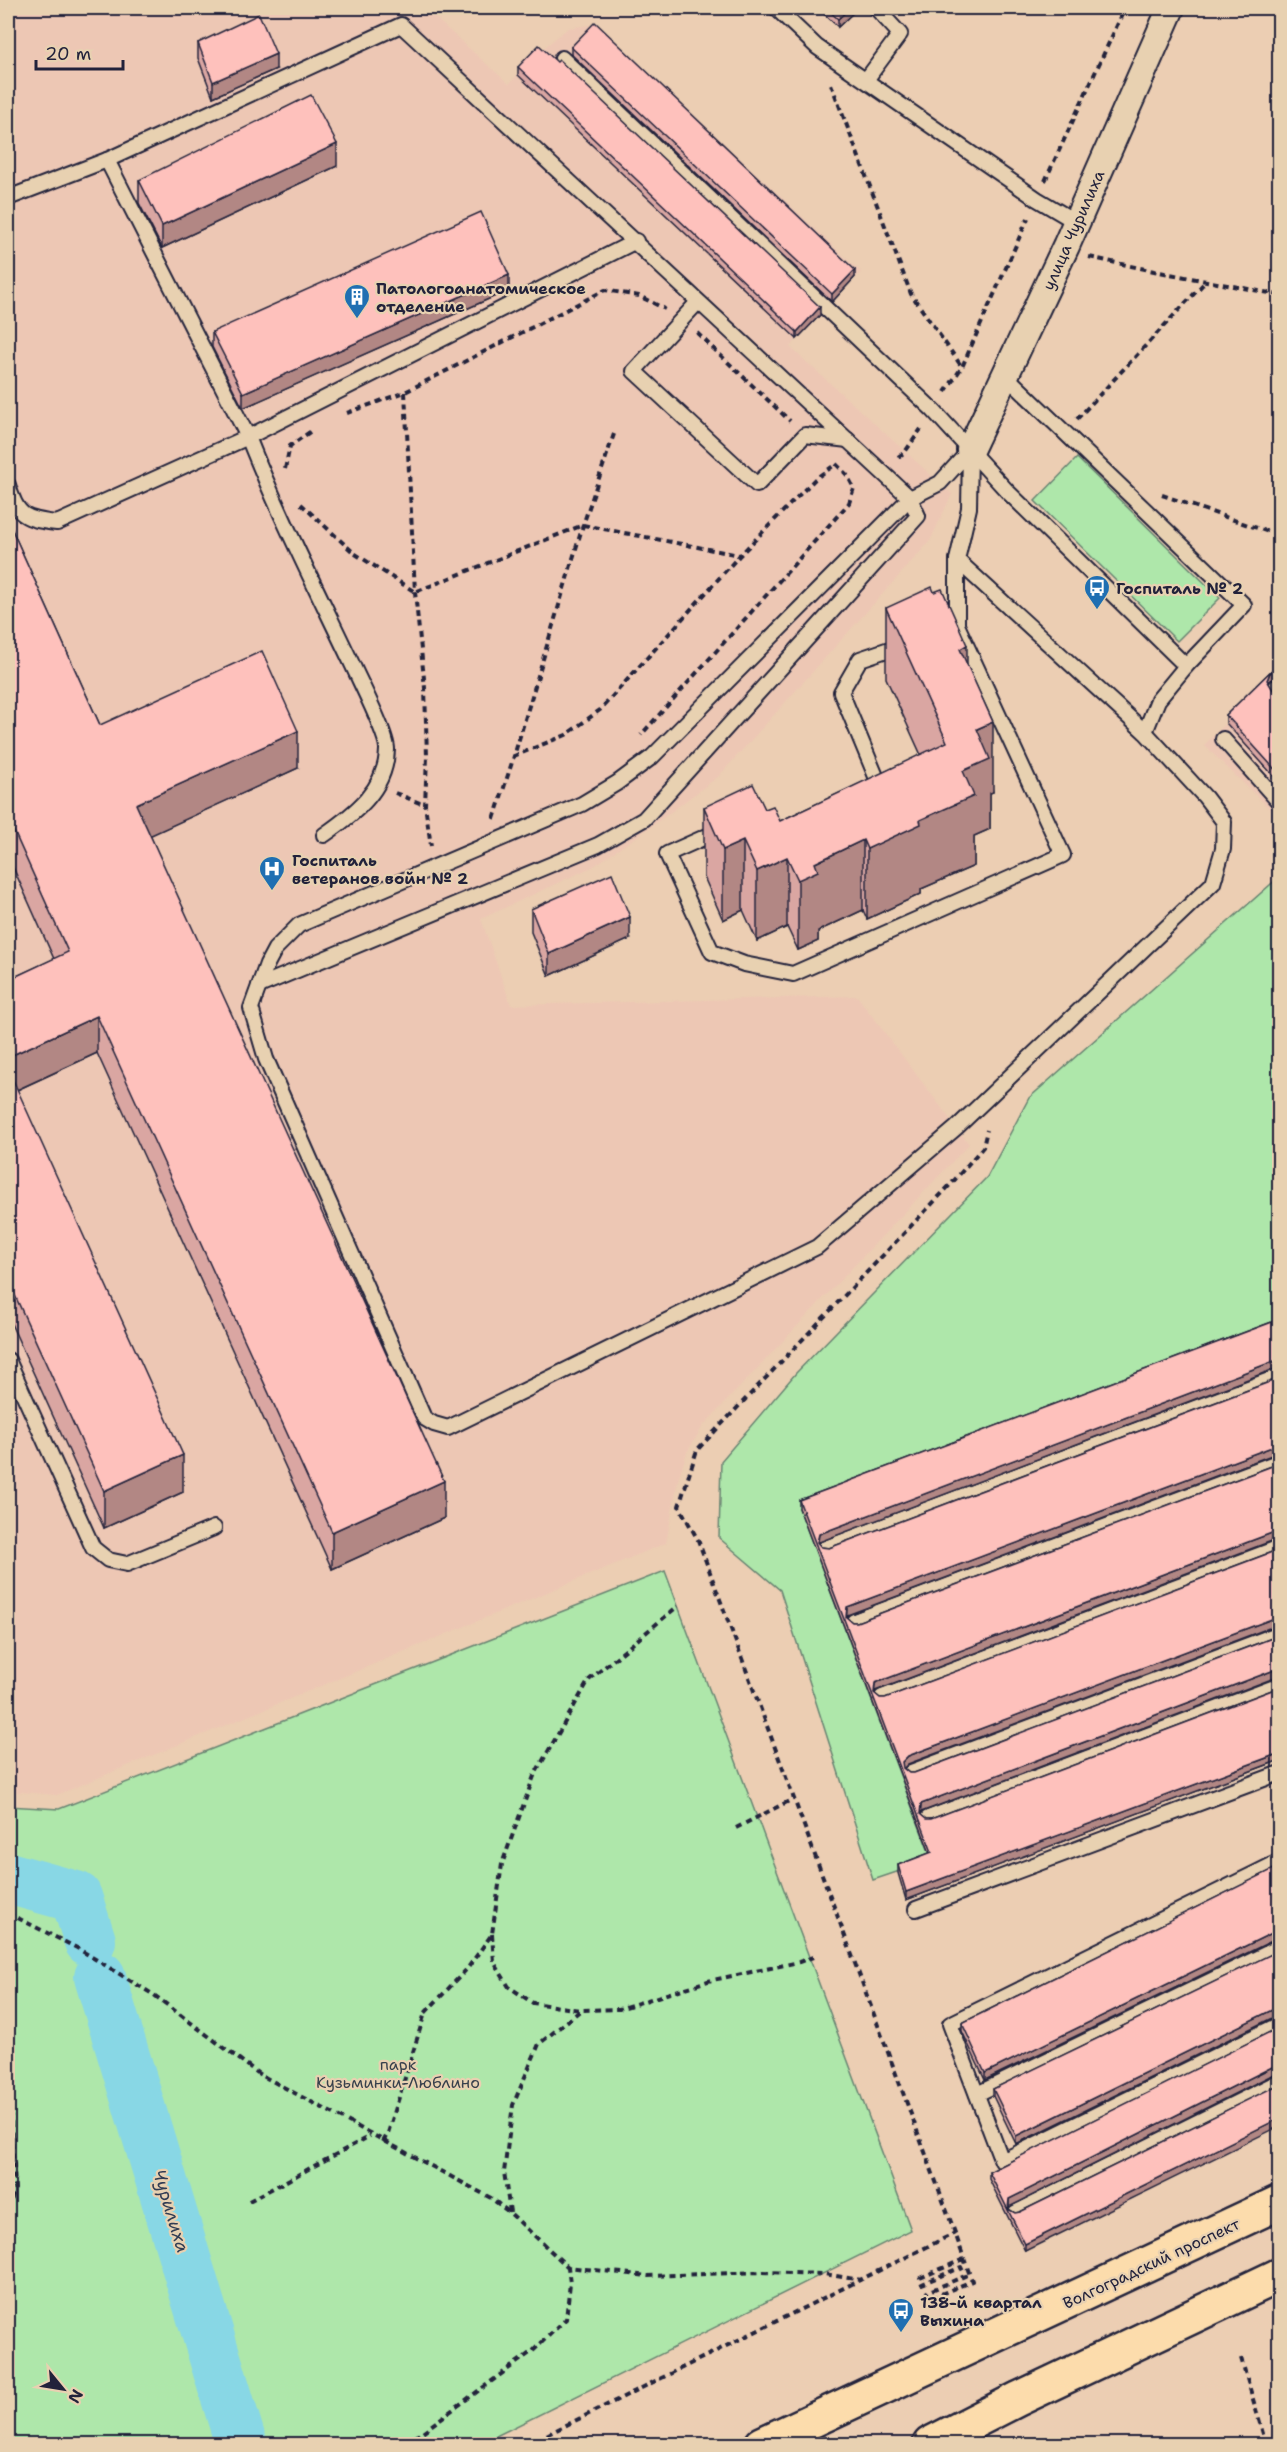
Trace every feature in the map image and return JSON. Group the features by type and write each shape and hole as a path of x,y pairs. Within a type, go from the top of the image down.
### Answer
{"main road":[{"name":"Волгоградский проспект","path":"762,2445 1280,2202"},
{"path":"930,2445 1018,2399 1280,2275"}],"street":[{"name":"улица Чурилиха","path":"970,450 1006,376 1172,8"}],"lane":[{"path":"776,8 817,47 1037,199 1076,222"},
{"path":"866,80 900,34 876,8"},
{"path":"8,198 108,160 400,25 636,241 698,302 910,498 918,516 644,819 598,845 259,986"},
{"path":"562,58 933,410 1008,492 1186,666"},
{"path":"108,160 248,437 264,478 369,699 388,748 384,771 370,797 324,835"},
{"path":"8,485 14,506 32,520 57,523 248,437 636,241"},
{"path":"698,302 633,371 757,485 804,435 848,440"},
{"path":"1006,376 1244,605 1186,666 1158,700 1145,732"},
{"path":"957,560 1145,732 1205,797 1224,822 1223,849 1213,883 956,1128 817,1247 448,1428 424,1418 266,1059 251,1008 275,949 299,925 582,804 617,783 652,757 910,498 940,483 970,450"},
{"path":"729,827 667,854 712,952 744,964 793,975 1063,855 951,627 957,560 969,508 970,450"},
{"path":"872,797 882,793 841,692 860,659 914,640"},
{"path":"1223,739 1280,803"},
{"path":"8,1360 93,1548 108,1560 127,1564 214,1528"},
{"path":"826,1547 1280,1376"},
{"path":"854,1621 1280,1461"},
{"path":"882,1697 1280,1547"},
{"path":"911,1772 1280,1633"},
{"path":"928,1818 1280,1686"},
{"path":"916,1909 1280,1773"},
{"path":"1280,1862 950,2024 1002,2161 1280,2024"},
{"path":"977,2094 1280,1947"},
{"path":"1016,2212 1280,2081"}],"path":[{"path":"635,741 849,503 854,488 905,452 962,368 1125,8"},
{"path":"817,47 911,294 962,368"},
{"path":"1086,256 1280,295"},
{"path":"1075,421 1206,281"},
{"path":"343,415 405,392 605,290 639,296 682,319 836,464 847,475 854,488"},
{"path":"405,392 415,592 425,688 427,757 425,805 432,853"},
{"path":"503,821 492,825 583,525 614,434"},
{"path":"514,756 566,735 600,710 740,555 815,479 836,464"},
{"path":"1159,494 1280,536"},
{"path":"299,503 354,553 415,592"},
{"path":"415,592 583,525 740,555"},
{"path":"964,2259 920,2278 922,2284 961,2267 965,2276 927,2292 929,2299 972,2281 955,2233 795,1798 698,1540 679,1506 697,1450 952,1183 983,1147 994,1091"},
{"path":"678,1606 589,1680 540,1766 502,1864 492,1934 494,1962 509,1987 533,2003 581,2010 619,2008 708,1981 800,1962 813,1957"},
{"path":"736,1828 795,1798"},
{"path":"8,1913 86,1954 153,1995 259,2074 491,2198 568,2267 648,2276 763,2272 824,2274 861,2280"},
{"path":"383,2142 388,2133 425,2013 467,1969 492,1934"},
{"path":"510,2213 504,2172 513,2105 539,2044 581,2010"},
{"path":"8,2101 10,2103 15,2189 8,2210"},
{"path":"249,2201 370,2135"},
{"path":"528,2445 955,2233"},
{"path":"405,2445 534,2350 566,2319 570,2283 568,2267"},
{"path":"1241,2358 1265,2442 1280,2443"}],"shaded area":[{"name":"Госпиталь ветеранов войн № 2","path":"8,8 424,8 509,84 539,52 568,28 589,25 607,33 861,272 790,347 952,494 930,541 719,776 594,866 481,919 511,1005 857,996 969,1144 703,1426 687,1452 678,1480 666,1543 57,1795 8,1791"},
{"path":"1279,670 1279,818 1204,745"}],"green space":[{"path":"1077,458 1220,598 1177,641 1035,501"},
{"path":"1279,877 1279,1327 799,1508 932,1860 873,1880 780,1590 719,1538 721,1461 796,1373 987,1177 1029,1098"},
{"name":"парк Кузьминки-Люблино","path":"665,1571 911,2230 480,2444 8,2444 8,1806 59,1809"}],"building":[{"path":"826,8 850,8 838,19"},
{"path":"259,14 276,54 213,82 198,43"},
{"path":"595,22 855,270 832,294 571,47"},
{"path":"539,45 557,62 559,60 820,307 797,332 518,67"},
{"path":"311,95 337,144 162,226 139,180"},
{"name":"Патологоанатомическое отделение","path":"481,212 509,275 243,393 212,332"},
{"path":"8,521 100,725 262,651 298,731 136,804 444,1481 332,1532 97,1016 8,1057 8,980 68,952 8,818"},
{"path":"932,587 934,592 942,589 967,645 960,649 993,722 977,729 990,759 963,771 974,796 920,820 921,824 867,849 863,840 815,863 818,871 798,880 787,857 757,871 743,841 723,850 704,807 753,784 765,809 773,806 780,821 947,742 886,608"},
{"path":"1280,662 1280,671 1275,670 1270,673 1267,680 1273,690 1280,693 1280,775 1226,715"},
{"path":"612,873 630,917 549,954 531,909"},
{"path":"8,1069 183,1455 104,1491 8,1280"},
{"path":"1280,1319 1280,1360 819,1534 817,1542 821,1547 829,1548 1280,1378 1280,1445 847,1607 846,1617 852,1622 857,1622 1280,1463 1280,1531 875,1683 874,1693 880,1698 885,1698 1280,1549 1280,1617 908,1756 902,1762 903,1768 909,1773 914,1773 1280,1635 1280,1669 921,1804 920,1814 926,1819 931,1819 1280,1687 1280,1753 906,1892 898,1865 932,1852 799,1500"},
{"path":"1280,1866 1280,1931 985,2073 962,2023"},
{"path":"1280,1950 1280,2008 1016,2136 993,2089"},
{"path":"1280,2027 1280,2065 1009,2199 1008,2209 1015,2213 1020,2212 1280,2084 1280,2118 1025,2244 989,2172"}],"waterway":[{"name":"Чурилиха","path":"8,1878 76,1897 90,1941"},
{"name":"Чурилиха","path":"100,1977 241,2444"}],"place":[{"name":"Патологоанатомическое отделение","path":"357,320"},
{"name":"Госпиталь № 2","path":"1097,611"},
{"name":"Госпиталь ветеранов войн № 2","path":"272,892"},
{"name":"138-й квартал Выхина","path":"901,2334"}]}
